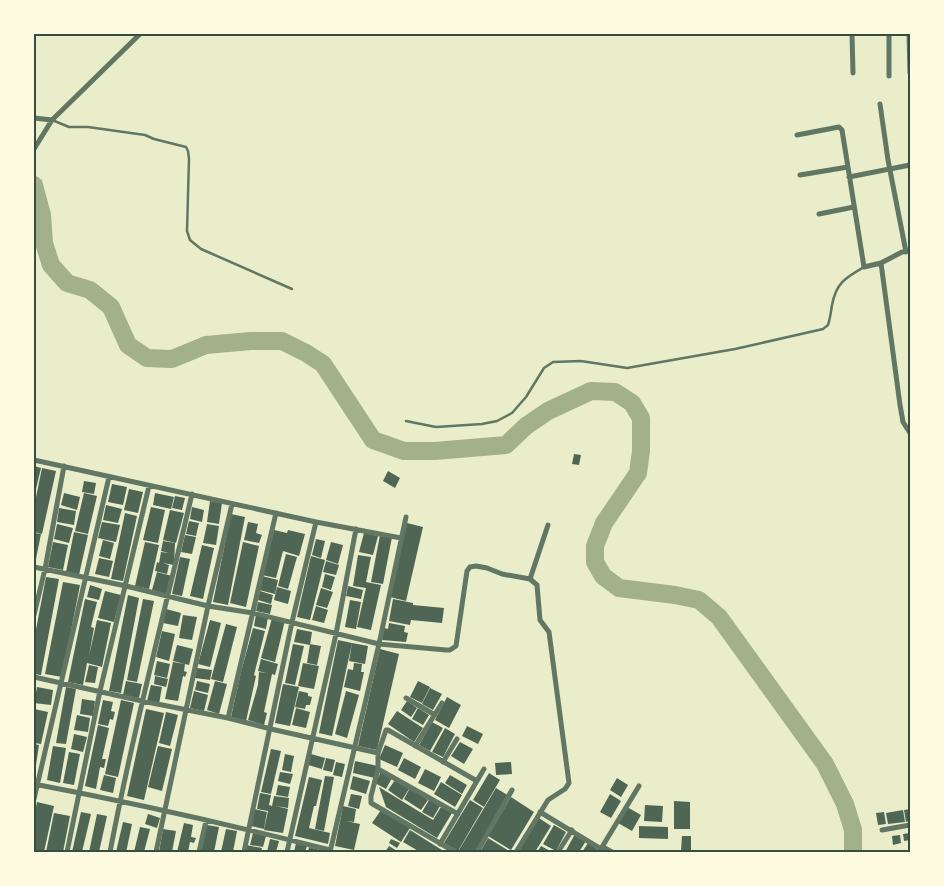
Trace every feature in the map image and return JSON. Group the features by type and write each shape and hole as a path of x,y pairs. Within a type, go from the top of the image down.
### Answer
{"street":[{"path":"34,149 52,120 140,34"},
{"path":"852,34 854,73"},
{"path":"889,34 889,76"},
{"path":"909,34 910,73"},
{"path":"797,135 841,128 864,267 882,263 908,251 890,168 880,104"},
{"path":"34,118 52,120"},
{"path":"849,177 910,165"},
{"path":"800,175 848,167"},
{"path":"819,214 854,207"},
{"path":"882,263 900,405 904,422 910,432"},
{"path":"34,460 316,522 401,538"},
{"path":"34,615 45,569 64,466"},
{"path":"34,799 35,785 109,477"},
{"path":"67,852 100,691 149,486"},
{"path":"110,852 142,701 192,494"},
{"path":"156,852 208,606 232,504"},
{"path":"228,718 276,513"},
{"path":"35,785 120,801 249,830 330,851 379,644 406,517"},
{"path":"244,852 292,622 316,522"},
{"path":"530,579 548,525"},
{"path":"287,852 336,634 356,529"},
{"path":"34,567 126,586 208,606 253,613 379,644 446,650 456,646 467,571 470,567 487,568 502,574 530,579 537,585 540,620 549,632 569,783 565,789 548,800 516,852"},
{"path":"34,676 378,752"},
{"path":"406,698 435,715"},
{"path":"415,746 442,703"},
{"path":"456,852 372,804 371,796 378,769 378,752 386,730 477,781"},
{"path":"443,762 457,739"},
{"path":"378,769 458,814"},
{"path":"440,844 484,769"},
{"path":"601,849 639,786"},
{"path":"477,852 512,790"},
{"path":"540,812 601,849 612,852"},
{"path":"199,852 206,821"},
{"path":"882,830 910,825"},
{"path":"558,852 572,830"}],"lane":[{"path":"52,120 69,127 88,127 145,135 154,140 186,147 188,151 187,231 190,240 201,249 292,289"},
{"path":"406,420 436,427 498,421 512,413 526,397 544,368 553,362 581,361 627,368 735,349 823,329 828,325 838,286 845,278 864,267"}],"building":[{"path":"574,454 581,455 579,465 572,464"},
{"path":"34,466 41,468 36,489 34,489"},
{"path":"42,468 56,471 42,534 34,532 34,507"},
{"path":"388,471 400,478 395,488 383,481"},
{"path":"84,481 96,483 94,494 82,492"},
{"path":"112,484 127,487 123,505 108,502"},
{"path":"129,489 143,492 138,513 124,510"},
{"path":"64,493 80,497 77,510 61,505"},
{"path":"84,493 97,496 88,534 75,531"},
{"path":"155,493 174,497 171,509 153,505"},
{"path":"175,496 185,498 182,510 172,508"},
{"path":"210,501 222,503 219,524 207,522"},
{"path":"106,505 122,509 118,523 103,520"},
{"path":"151,507 165,510 158,543 143,540"},
{"path":"192,507 204,510 202,522 190,519"},
{"path":"59,508 76,511 74,525 57,522"},
{"path":"170,510 184,513 176,543 163,540"},
{"path":"125,513 137,516 123,581 111,579"},
{"path":"231,514 245,517 228,605 213,602"},
{"path":"189,521 199,523 196,536 186,534"},
{"path":"102,522 120,525 116,542 98,538"},
{"path":"248,522 258,524 256,533 262,535 259,543 244,540"},
{"path":"407,523 423,527 406,601 390,597"},
{"path":"57,524 73,528 69,543 54,539"},
{"path":"207,524 219,526 216,545 203,543"},
{"path":"274,530 287,533 288,530 305,534 299,556 283,551 276,578 262,575"},
{"path":"74,532 88,535 79,575 66,572"},
{"path":"34,533 41,534 35,564 34,563"},
{"path":"364,533 378,536 373,555 359,552"},
{"path":"185,535 196,537 192,554 181,552"},
{"path":"380,535 392,537 383,584 371,582"},
{"path":"316,539 325,541 321,558 312,555"},
{"path":"103,540 114,543 110,559 99,556"},
{"path":"163,541 175,543 174,565 163,563 169,565 167,574 155,571 161,552 169,553 161,551"},
{"path":"53,542 68,545 63,570 48,567"},
{"path":"145,542 159,545 149,589 135,586"},
{"path":"243,542 259,546 246,607 230,603"},
{"path":"331,542 343,545 338,564 326,560"},
{"path":"202,545 214,548 203,599 190,596"},
{"path":"286,554 297,557 288,589 278,586"},
{"path":"358,555 371,557 366,582 381,585 371,630 357,627 366,588 353,586"},
{"path":"311,556 325,560 310,620 297,617"},
{"path":"180,557 190,559 182,596 172,594"},
{"path":"99,558 113,561 109,577 95,574"},
{"path":"326,561 339,565 336,575 323,572"},
{"path":"157,572 172,576 167,594 152,590"},
{"path":"325,574 335,577 331,590 322,587"},
{"path":"262,576 278,580 275,594 259,590"},
{"path":"46,577 59,579 41,675 34,674 34,640"},
{"path":"63,582 80,585 62,677 45,674"},
{"path":"90,585 102,589 99,600 87,597"},
{"path":"348,586 363,590 361,599 346,596"},
{"path":"277,587 291,591 288,604 274,600"},
{"path":"321,588 333,592 327,608 316,605"},
{"path":"105,591 121,595 114,622 98,618"},
{"path":"260,591 273,595 271,604 258,600"},
{"path":"128,595 139,598 121,693 109,691"},
{"path":"85,599 97,602 91,627 94,628 89,656 97,620 111,623 102,667 87,663 83,685 68,682"},
{"path":"143,599 154,601 137,682 127,680"},
{"path":"393,599 413,603 413,605 444,608 442,623 411,620 410,625 389,621"},
{"path":"350,600 361,602 356,629 345,627"},
{"path":"258,602 272,605 270,614 256,611"},
{"path":"316,606 328,610 324,623 312,620"},
{"path":"166,609 181,613 178,626 163,623"},
{"path":"256,614 268,617 266,629 254,626"},
{"path":"183,615 197,617 192,640 179,638"},
{"path":"272,618 285,620 275,662 261,658"},
{"path":"210,620 221,623 210,667 198,664"},
{"path":"389,623 405,626 404,632 408,633 406,642 382,640 384,628 388,629"},
{"path":"226,624 237,627 223,682 211,679"},
{"path":"253,628 265,631 254,675 256,676 246,721 231,717"},
{"path":"297,629 312,632 310,645 294,642"},
{"path":"162,631 175,634 169,661 156,657"},
{"path":"338,640 352,643 332,736 319,733"},
{"path":"352,643 368,646 365,664 349,661"},
{"path":"293,644 304,646 295,685 285,683"},
{"path":"310,644 321,646 317,665 307,663"},
{"path":"177,645 193,649 189,665 173,661"},
{"path":"380,649 399,654 377,750 358,746"},
{"path":"261,659 278,664 275,675 272,674 264,712 267,713 264,725 248,720 258,685 259,672 267,673 258,671"},
{"path":"157,661 170,664 167,678 154,675"},
{"path":"173,662 185,664 184,671 187,672 185,677 183,676 178,701 165,699"},
{"path":"303,663 319,666 314,689 298,686"},
{"path":"354,663 362,664 361,672 364,672 360,691 344,687 348,669 353,670"},
{"path":"89,665 98,667 95,683 85,682"},
{"path":"197,668 212,670 210,680 195,678"},
{"path":"155,676 168,679 166,687 154,684"},
{"path":"126,681 142,684 139,698 123,695"},
{"path":"197,681 210,684 208,693 195,690"},
{"path":"215,681 227,684 219,714 207,710"},
{"path":"418,681 430,687 422,703 410,697"},
{"path":"283,684 299,687 290,726 275,723"},
{"path":"151,685 162,687 159,704 147,701"},
{"path":"37,687 53,690 51,705 34,703"},
{"path":"66,687 76,689 66,744 56,743"},
{"path":"430,688 442,694 433,710 422,704"},
{"path":"194,691 208,695 204,711 190,708"},
{"path":"299,691 308,693 308,696 312,697 310,705 306,705 305,709 295,707"},
{"path":"346,691 359,695 347,738 335,734"},
{"path":"447,697 461,705 449,728 435,720"},
{"path":"82,699 95,701 93,716 80,714"},
{"path":"103,700 113,702 111,711 115,712 113,720 110,719 108,726 98,724"},
{"path":"121,700 134,703 118,777 105,774"},
{"path":"407,701 417,708 411,717 401,710"},
{"path":"296,708 310,712 306,728 292,725"},
{"path":"418,708 429,715 423,725 412,719"},
{"path":"34,709 48,712 41,744 34,743"},
{"path":"146,709 164,713 144,800 127,796"},
{"path":"397,711 423,728 414,742 388,724"},
{"path":"166,712 178,715 170,746 159,743"},
{"path":"77,715 90,718 88,732 74,730"},
{"path":"432,722 443,728 430,751 419,745"},
{"path":"98,725 109,728 102,759 106,759 104,768 100,767 96,789 85,786"},
{"path":"467,726 483,734 478,744 462,736"},
{"path":"445,728 455,734 443,757 432,752"},
{"path":"74,734 87,737 83,752 71,749"},
{"path":"460,742 473,749 464,764 451,756"},
{"path":"34,744 39,745 35,772 34,771"},
{"path":"385,745 403,753 397,767 379,759"},
{"path":"53,746 66,748 60,783 47,780"},
{"path":"158,746 172,749 162,791 148,787"},
{"path":"271,749 281,751 271,794 261,792"},
{"path":"69,752 80,754 74,785 63,783"},
{"path":"285,754 294,756 291,772 282,770"},
{"path":"311,754 325,758 322,769 308,765"},
{"path":"326,758 335,760 332,772 323,770"},
{"path":"404,758 421,767 415,779 398,770"},
{"path":"355,761 378,766 375,778 353,773"},
{"path":"336,762 345,764 342,777 333,775"},
{"path":"511,762 512,774 496,775 495,763"},
{"path":"425,769 441,777 434,791 418,783"},
{"path":"280,772 293,774 290,784 278,781"},
{"path":"381,772 392,778 386,789 375,783"},
{"path":"489,773 500,780 484,807 473,800"},
{"path":"104,775 116,778 113,793 100,790"},
{"path":"450,775 467,785 462,794 445,783"},
{"path":"325,776 334,777 324,831 315,829"},
{"path":"353,776 370,781 366,794 350,789"},
{"path":"309,777 322,780 309,828 330,833 328,844 295,836"},
{"path":"617,778 628,785 621,797 610,790"},
{"path":"395,780 409,789 402,800 388,790"},
{"path":"441,782 462,795 455,807 434,794"},
{"path":"278,785 290,787 288,797 276,795"},
{"path":"379,787 433,820 441,807 452,813 437,838 386,807"},
{"path":"410,788 428,800 421,810 404,799"},
{"path":"496,788 509,796 475,852 459,850"},
{"path":"260,793 271,795 269,805 272,806 274,796 289,798 288,808 276,806 288,809 283,833 264,830 268,811 257,809"},
{"path":"351,794 362,796 359,809 348,806"},
{"path":"610,794 621,801 611,818 600,812"},
{"path":"511,797 534,812 511,850 488,836"},
{"path":"429,800 440,806 433,818 422,812"},
{"path":"470,800 483,808 458,851 444,843"},
{"path":"674,801 690,802 690,829 674,829"},
{"path":"37,802 54,806 44,852 34,852 34,818"},
{"path":"645,805 663,806 662,822 644,821"},
{"path":"343,806 356,809 354,822 346,821 360,824 354,850 335,846"},
{"path":"627,807 641,815 632,831 618,823"},
{"path":"254,809 267,812 264,829 251,826"},
{"path":"910,809 910,821 906,822 904,810"},
{"path":"381,810 410,828 401,842 372,823"},
{"path":"903,810 905,822 888,824 886,813"},
{"path":"81,812 91,814 82,852 72,852"},
{"path":"884,812 886,824 878,825 876,813"},
{"path":"54,813 70,816 63,852 46,852"},
{"path":"97,814 107,816 99,852 89,852"},
{"path":"148,814 160,818 157,828 145,824"},
{"path":"539,818 551,826 535,852 518,852"},
{"path":"123,822 132,824 127,848 126,852 116,852"},
{"path":"184,823 193,825 191,837 196,838 194,843 190,842 188,852 177,852"},
{"path":"207,825 219,827 214,852 201,852"},
{"path":"554,825 566,832 556,851 543,844"},
{"path":"639,826 668,827 668,839 639,838"},
{"path":"140,827 150,829 144,852 134,852"},
{"path":"163,829 176,831 172,852 159,852"},
{"path":"226,829 237,831 233,852 221,852"},
{"path":"410,830 446,852 420,852 403,842"},
{"path":"253,833 266,836 263,847 250,845"},
{"path":"910,833 910,840 904,841 903,834"},
{"path":"575,834 586,841 579,852 565,852"},
{"path":"900,835 901,843 893,845 892,836"},
{"path":"682,836 691,836 691,851 681,851"},
{"path":"488,838 501,846 511,852 480,852"},
{"path":"270,839 279,841 276,852 267,852"},
{"path":"391,839 400,843 397,848 389,843"},
{"path":"296,843 307,846 305,852 294,852"},
{"path":"588,843 598,850 597,852 582,852"},
{"path":"246,845 262,848 261,852 245,852"},
{"path":"389,846 397,851 385,852"},
{"path":"541,846 552,852 537,852"},
{"path":"309,847 323,851 308,852"}],"waterway":[{"path":"34,185 42,215 44,243 51,265 67,283 90,290 111,307 128,345 147,358 172,359 206,345 251,341 282,341 323,364 373,440 404,451 435,451 506,445 526,426 548,411 591,391 615,392 632,403 641,418 641,451 638,473 604,523 595,546 595,562 603,576 619,588 699,600 719,617 825,764 845,804 853,830 853,852"}]}
